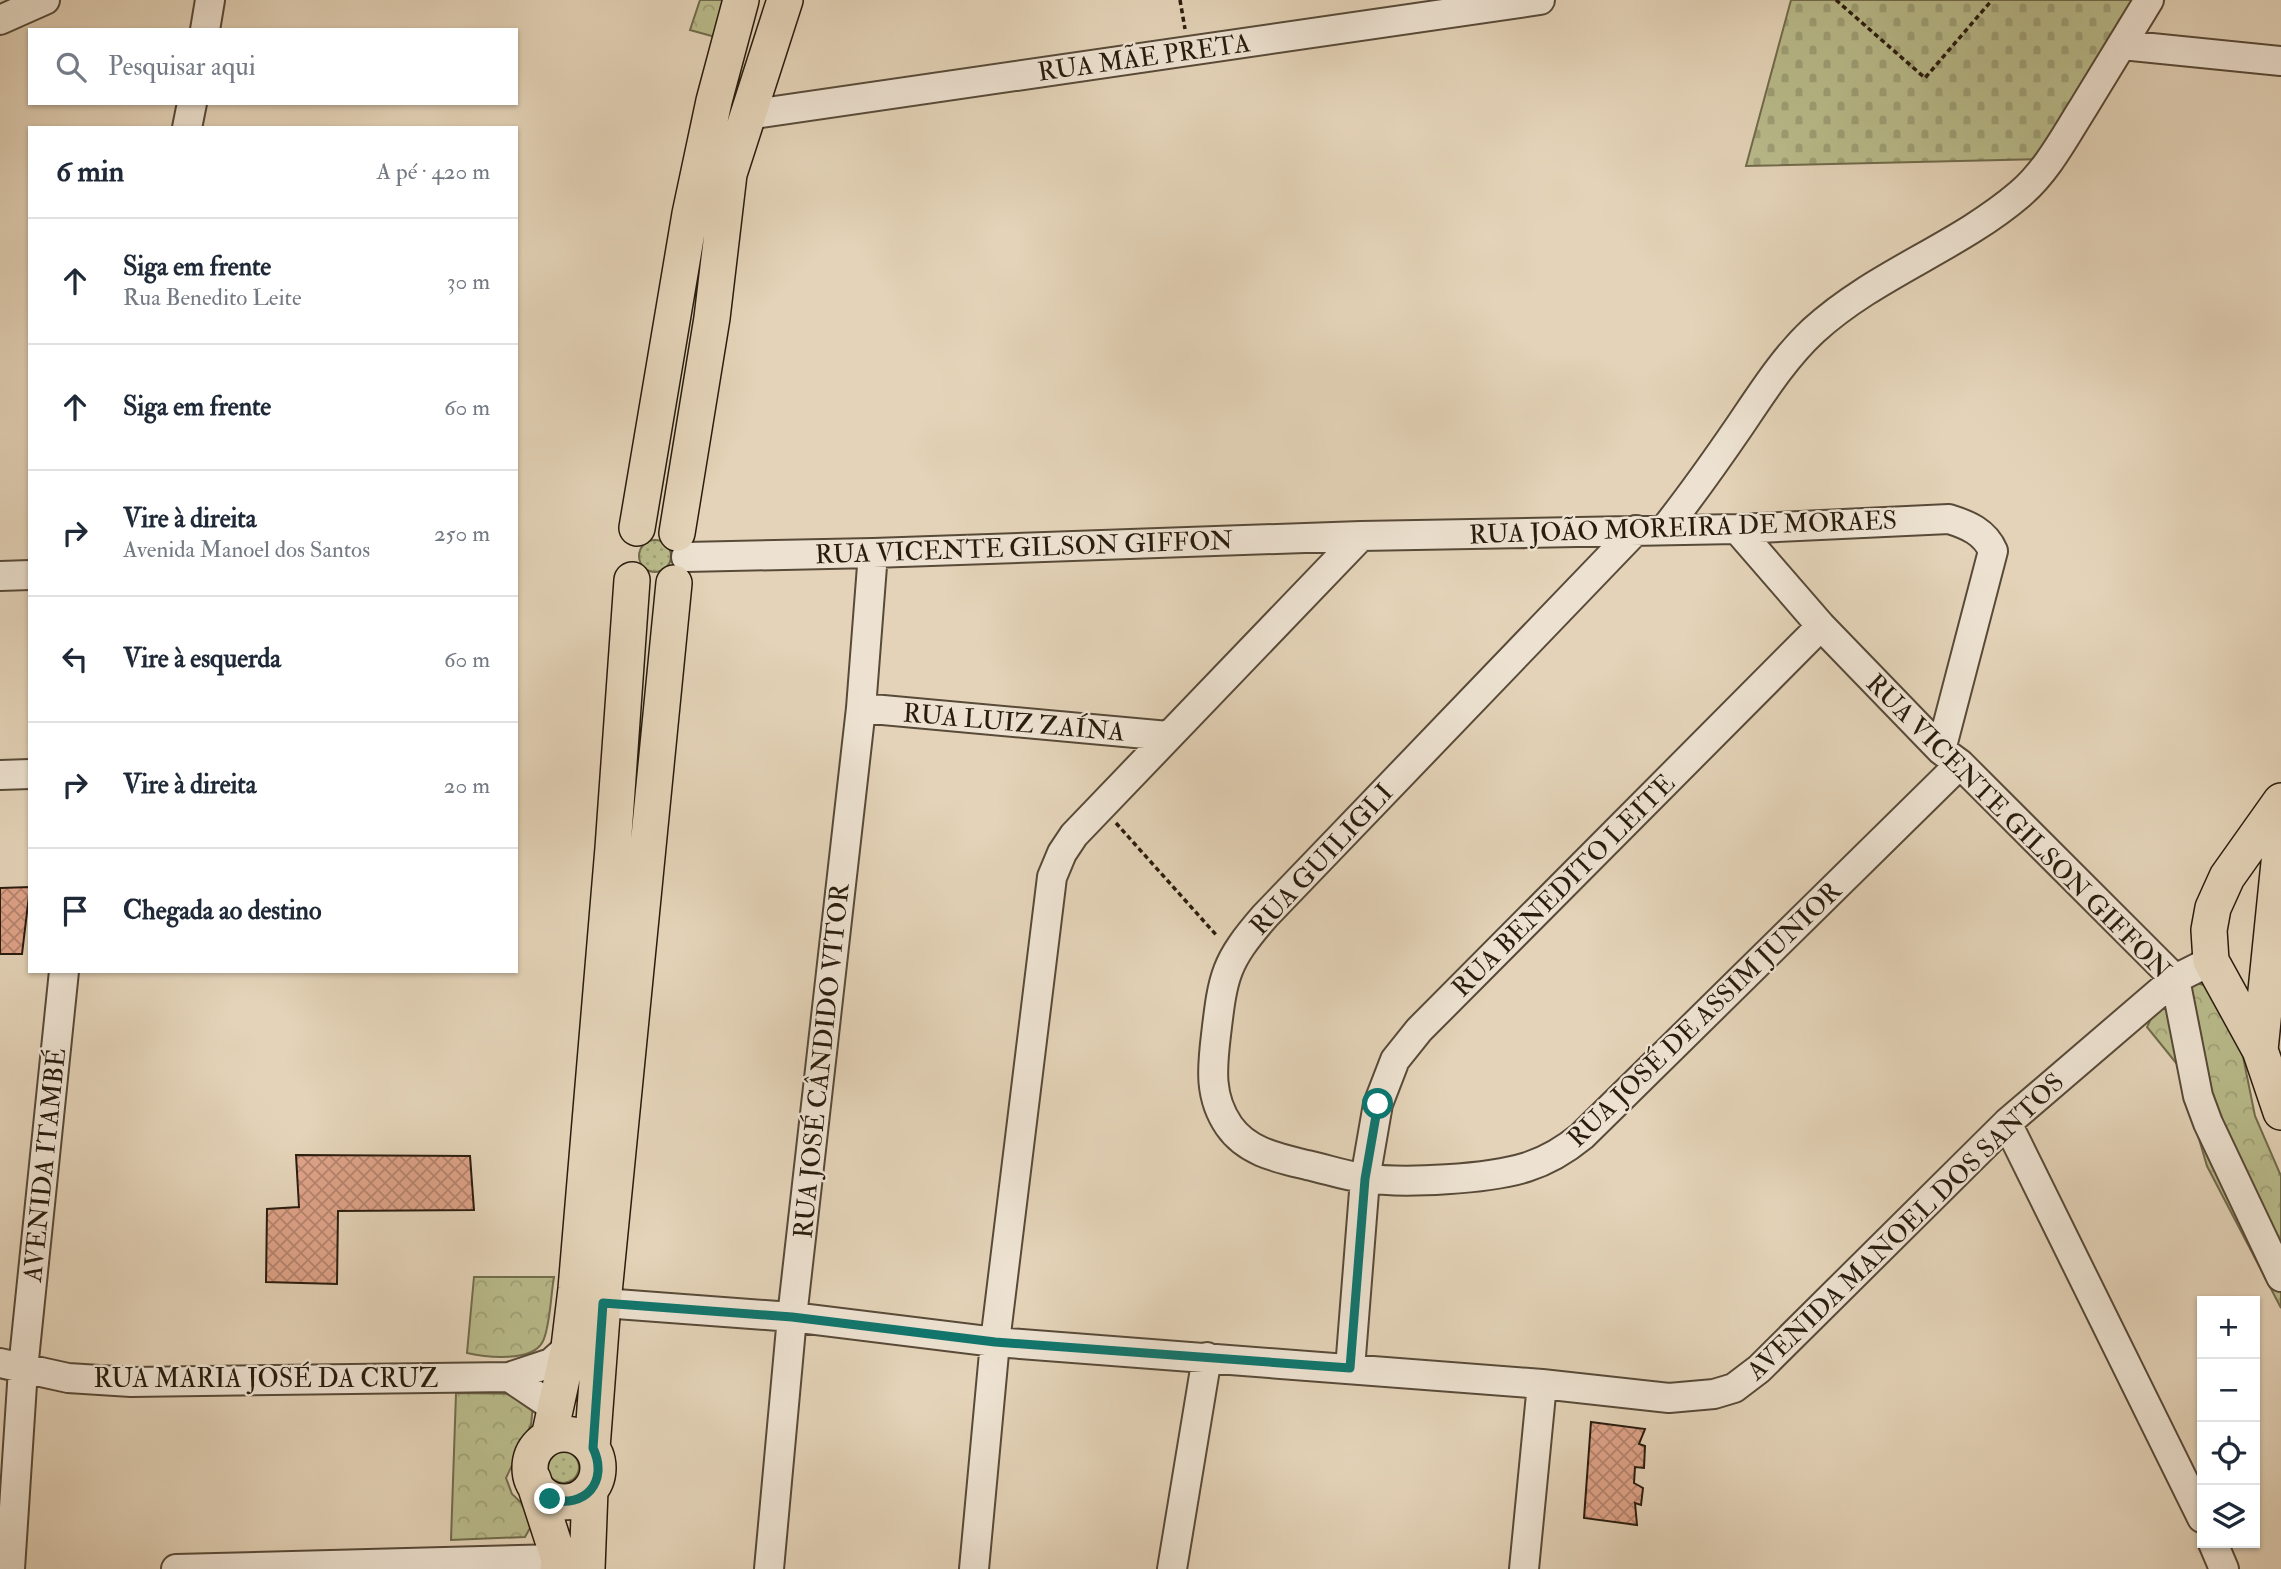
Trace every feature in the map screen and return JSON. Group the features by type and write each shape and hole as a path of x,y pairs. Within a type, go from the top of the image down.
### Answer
{"main road":[{"path":"637,528 690,214 714,100 741,0"},
{"path":"568,1566 590,1490 599,1470 593,1448 603,1303 679,558 729,174 785,0"},
{"path":"659,524 679,558 660,588 650,589 632,580 624,568 623,546 628,536 637,528 659,524"},
{"path":"590,1490 582,1497 560,1502 541,1492 531,1473 534,1452 552,1422 569,1347 613,848 632,580"},
{"path":"2281,801 2227,877 2213,908 2209,930 2211,961 2260,1050 2281,1112"},
{"path":"2260,1050 2279,884 2281,843"},
{"path":"2227,877 2252,870 2279,884"},
{"path":"2211,961 2231,973 2243,974 2269,962"},
{"path":"552,1422 558,1434 577,1436 593,1448"},
{"path":"531,1473 568,1566"}],"street":[{"path":"0,20 45,0"},
{"path":"205,28 210,0"},
{"name":"RUA GUILIGLI","path":"1365,1179 1272,1157 1249,1146 1230,1127 1215,1100 1211,1072 1222,986 1234,955 1265,916 1650,530 1697,488 1787,359 1815,330 1852,298 1965,234 2021,193 2039,175 2149,0"},
{"name":"RUA MÃE PRETA","path":"747,115 1530,1"},
{"path":"2122,45 2281,61"},
{"path":"187,126 192,105"},
{"name":"RUA JOÃO MOREIRA DE MORAES","path":"1361,536 1737,529 1949,519 1964,524 1979,532 1993,551 1950,757"},
{"name":"RUA VICENTE GILSON GIFFON","path":"1737,529 1821,626 2175,979 2204,1114 2281,1276"},
{"path":"974,1569 995,1342 1052,877 1062,853 1074,835 1361,536"},
{"name":"RUA VICENTE GILSON GIFFON","path":"679,558 1361,536"},
{"name":"RUA JOSÉ CÂNDIDO VITOR","path":"769,1569 792,1317 861,708 873,553"},
{"path":"0,576 28,575"},
{"name":"RUA BENEDITO LEITE","path":"1350,1368 1365,1179 1378,1104 1395,1060 1419,1030 1821,626"},
{"name":"RUA LUIZ ZAÍNA","path":"861,708 1168,736"},
{"name":"RUA JOSÉ DE ASSIM JUNIOR","path":"1365,1179 1408,1180 1488,1174 1526,1167 1560,1154 1582,1136 1950,757"},
{"path":"0,775 28,774"},
{"name":"AVENIDA MANOEL DOS SANTOS","path":"603,1303 792,1317 995,1342 1350,1368 1670,1398 1714,1394 1734,1388 1759,1369 2007,1122 2175,979 2211,961"},
{"name":"AVENIDA ITAMBÉ","path":"10,1569 12,1366 64,973"},
{"path":"2007,1122 2197,1508"},
{"name":"RUA MARIA JOSÉ DA CRUZ","path":"12,1366 68,1378 131,1382 509,1377 551,1363 569,1347"},
{"path":"1172,1569 1207,1357"},
{"path":"509,1377 523,1384 552,1422"},
{"path":"1524,1569 1542,1384"},
{"path":"2215,1548 2224,1569"},
{"path":"176,1569 568,1566"}],"path":[{"path":"1180,0 1188,51"},
{"path":"1836,0 1925,78 1992,0"},
{"path":"1101,806 1234,955"}],"green space":[{"path":"700,0 728,0 719,38 690,30"},
{"path":"1791,0 2139,0 2043,159 1746,166"},
{"path":"655,540 666,545 671,556 666,567 655,572 644,567 639,556 644,545"},
{"path":"2196,983 2216,988 2232,1002 2255,1116 2281,1176 2281,1308 2207,1166 2177,1064 2147,1027 2156,1008"},
{"path":"474,1277 554,1277 547,1327 538,1348 519,1356 508,1357 467,1353"},
{"path":"456,1393 519,1394 533,1405 531,1425 506,1478 512,1494 532,1513 530,1528 525,1537 451,1540"},
{"path":"563,1451 575,1455 579,1467 575,1479 563,1483 551,1479 547,1467 551,1455"}],"building":[{"path":"28,887 22,954 0,954 0,888"},
{"path":"296,1155 470,1156 474,1210 338,1211 337,1284 266,1282 267,1209 299,1207"},
{"path":"1591,1422 1645,1429 1639,1444 1645,1446 1644,1468 1635,1467 1634,1483 1643,1488 1641,1505 1635,1503 1637,1525 1584,1518"}],"route":[{"path":"550,1499 560,1502 582,1497 590,1490 599,1470 593,1448 603,1303 792,1317 995,1342 1350,1368 1365,1179 1378,1104"}]}
